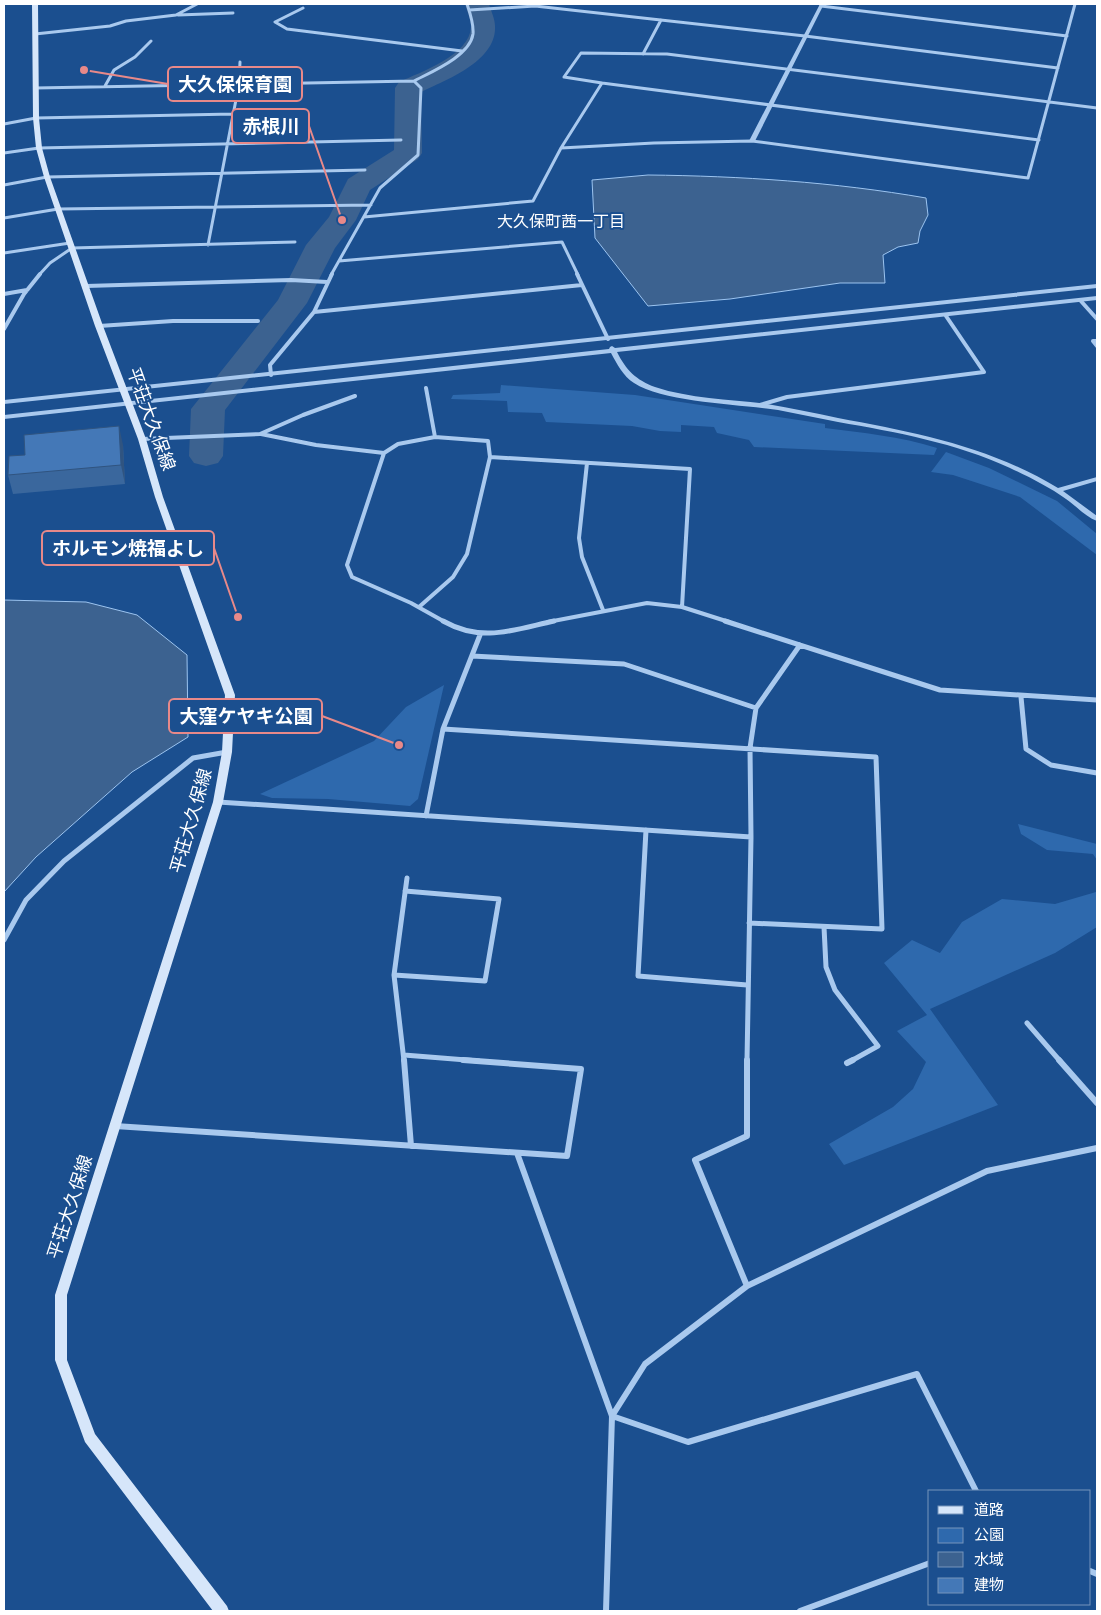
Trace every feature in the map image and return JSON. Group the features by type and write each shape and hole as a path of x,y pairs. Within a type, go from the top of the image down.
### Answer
{"main road":[{"name":"平荘大久保線","path":"35,4 36,118 40,148 47,177 127,404 142,439 159,497 230,695 227,752 218,802 60,1294 61,1360 90,1438 222,1611"}],"street":[{"path":"176,15 197,4"},
{"path":"35,88 414,80 449,62 463,51 472,38 473,25 467,4"},
{"path":"561,148 654,142 752,141 1028,178 1075,4"},
{"path":"752,141 821,5 1067,36"},
{"path":"469,10 535,6 805,36 1058,68"},
{"path":"303,8 274,22 288,29 463,51"},
{"path":"35,34 110,26 176,15 233,13"},
{"path":"643,54 661,20"},
{"path":"105,86 107,77 122,63 130,61 151,41"},
{"path":"1039,140 564,77 582,53 667,54 1097,108"},
{"path":"208,245 239,84 240,62"},
{"path":"271,375 270,365 314,312 327,282 380,188 418,155 421,88 414,80"},
{"path":"364,217 533,201 561,148 602,83"},
{"path":"4,124 36,118 233,114"},
{"path":"4,153 40,148 401,140"},
{"path":"4,184 47,177 365,170"},
{"path":"4,218 58,209 371,205"},
{"path":"4,253 71,246 295,242"},
{"path":"339,261 562,242 623,369 637,382 655,390 760,405 926,437 1016,467 1058,490 1097,520"},
{"path":"4,329 27,290 56,256 71,246"},
{"path":"86,286 291,280 327,282"},
{"path":"314,312 582,285"},
{"path":"4,402 1097,286"},
{"path":"4,294 27,290"},
{"path":"4,417 946,316 1097,298"},
{"path":"1080,300 1097,319"},
{"path":"760,405 787,397 984,372 946,316"},
{"path":"99,326 173,321 258,321"},
{"path":"1097,341 1093,341 1097,346"},
{"path":"426,388 436,437"},
{"path":"260,434 303,415 355,396"},
{"path":"142,439 260,434 316,445 384,453"},
{"path":"419,607 453,577 467,554 490,457 488,441 436,437 398,444 384,453 347,565 352,577 419,607 462,632 480,635 494,634 603,610 647,603 682,607 940,690 1021,697 1097,700"},
{"path":"490,457 690,469 682,607"},
{"path":"586,463 579,538 582,557 603,610"},
{"path":"1058,490 1097,479"},
{"path":"426,816 443,729 480,635"},
{"path":"747,1286 694,1160 747,1136 747,985 751,837 750,748 756,708 800,645"},
{"path":"472,656 624,664 756,708"},
{"path":"1021,697 1026,749 1051,765 1097,773"},
{"path":"443,729 876,757 882,929 749,923"},
{"path":"4,940 26,900 64,861 193,758 227,752"},
{"path":"218,802 751,837"},
{"path":"646,830 638,976 747,985"},
{"path":"407,878 394,975 404,1056 411,1146"},
{"path":"394,975 485,981 499,899 405,892"},
{"path":"824,926 826,967 835,990 878,1046 847,1063"},
{"path":"1028,1024 1097,1103"},
{"path":"114,1126 567,1156 581,1070 404,1056"},
{"path":"612,1416 645,1364 747,1286 987,1171 1097,1148"},
{"path":"517,1153 612,1416 606,1611"},
{"path":"612,1416 688,1442 917,1374 975,1490"},
{"path":"800,1611 928,1564"}],"green space":[{"path":"501,385 635,395 825,424 825,428 895,438 937,448 934,455 754,447 749,440 717,433 714,427 681,425 681,432 660,431 632,426 546,422 542,413 508,412 507,401 451,399 453,395 500,393"},
{"path":"946,452 989,468 1057,501 1097,534 1097,555 1020,497 953,475 931,472"},
{"path":"444,685 418,799 410,806 328,799 272,798 260,794 374,741 406,707"},
{"path":"1018,824 1097,844 1097,860 1093,854 1047,850 1021,834"},
{"path":"1097,889 1097,927 1055,953 930,1009 998,1105 844,1165 829,1144 893,1107 913,1089 926,1062 897,1031 927,1015 884,963 912,940 940,953 962,922 1002,899 1055,904 1096,892"}],"water":[{"path":"648,175 787,181 891,192 926,198 928,215 920,231 918,243 898,247 883,255 885,283 840,283 730,299 648,306 595,238 592,180"},
{"path":"4,600 86,602 137,615 187,655 188,737 132,772 36,857 4,892"}],"building":[{"path":"119,426 121,465 8,475 9,456 25,455 24,435"}],"waterway":[{"path":"206,456 208,409 292,303 321,245 342,220 358,185 408,153 408,88 449,69 478,47 483,27 477,4"}],"place":[{"name":"大久保保育園","path":"84,70"},
{"name":"赤根川","path":"342,220"},
{"name":"ホルモン焼福よし","path":"238,617"},
{"name":"大窪ケヤキ公園","path":"399,745"}],"district":[{"name":"大久保町茜一丁目","path":"561,221"}]}
